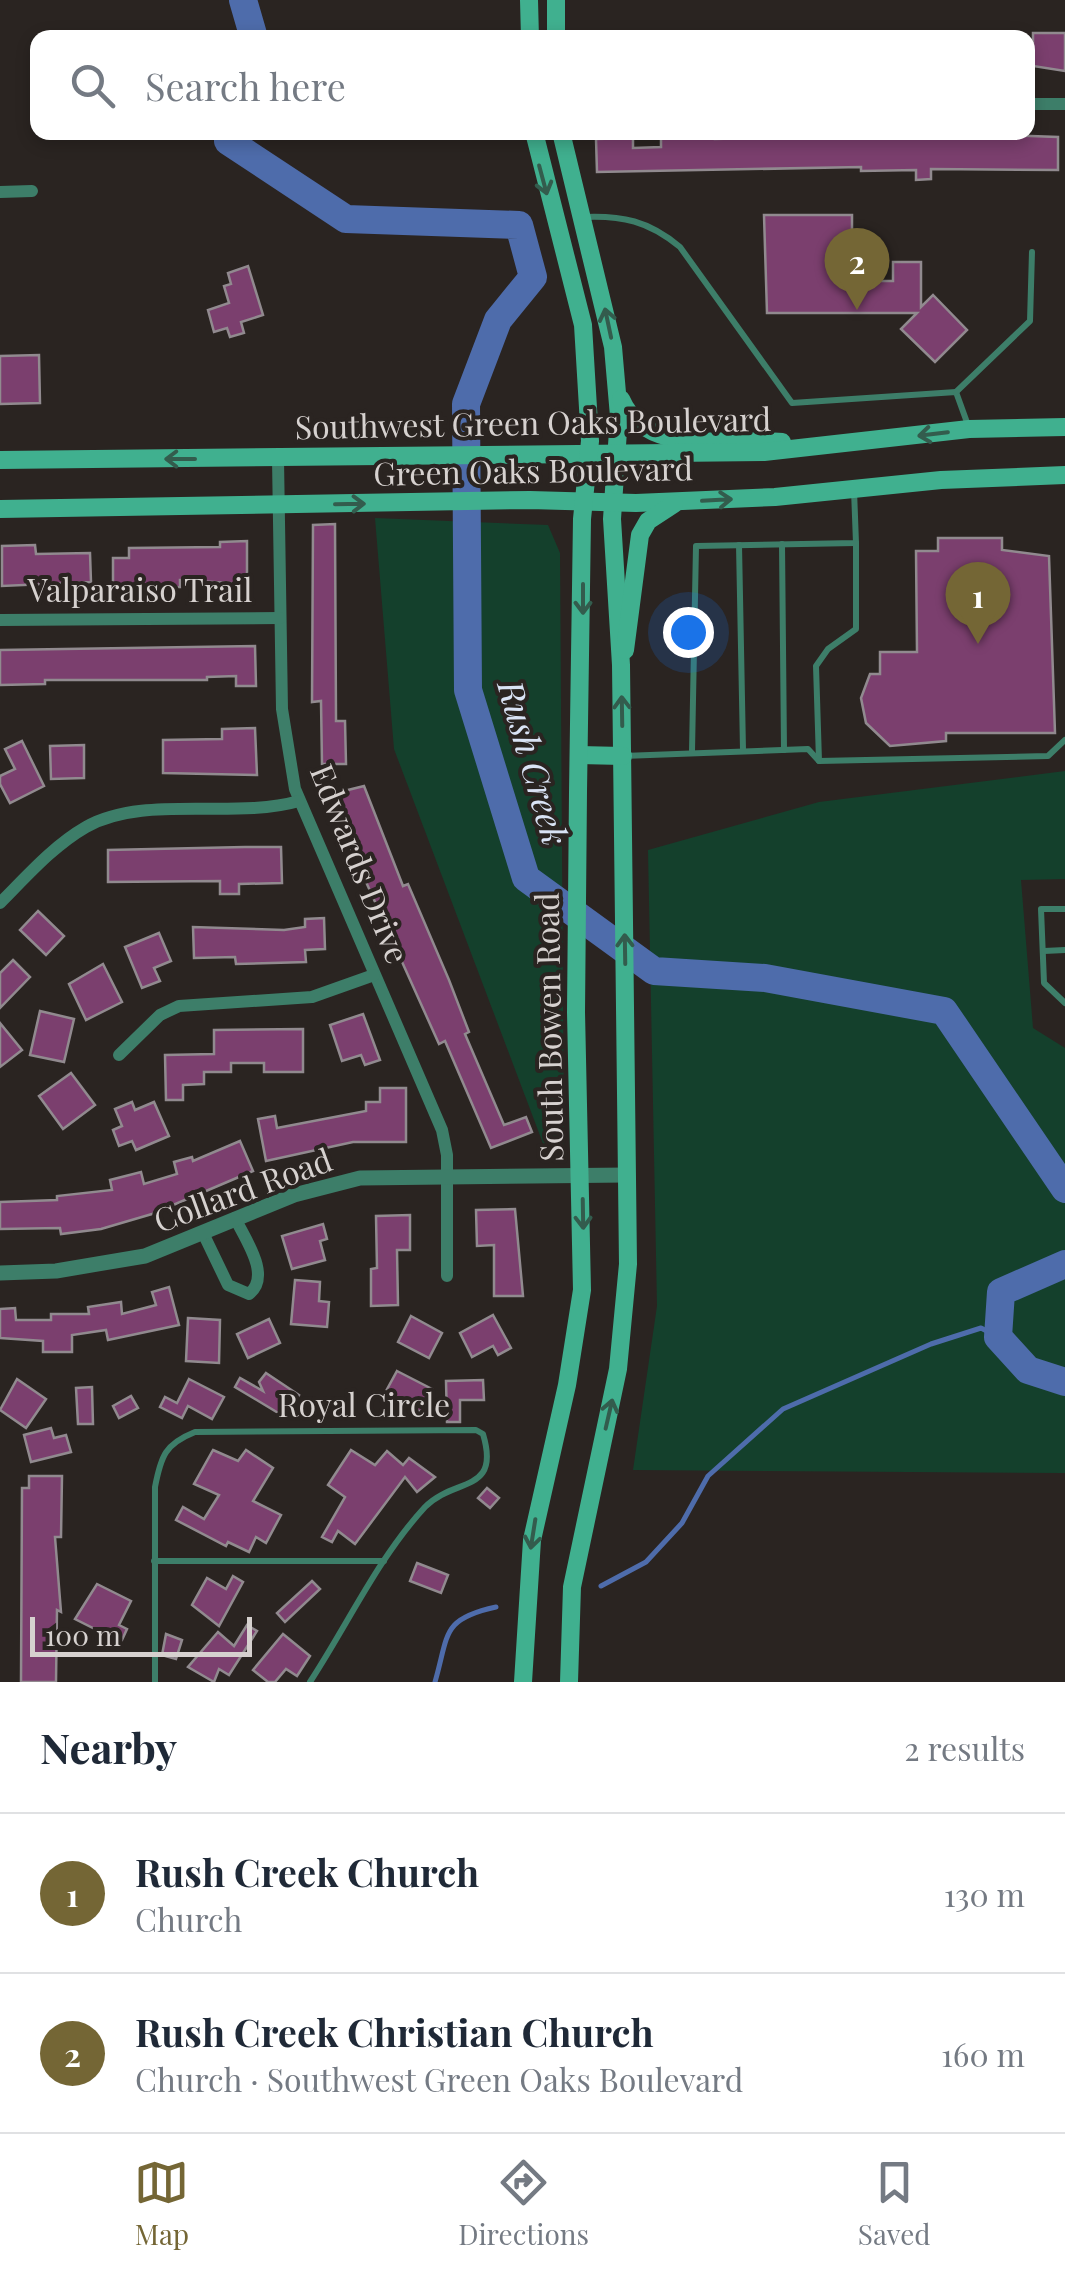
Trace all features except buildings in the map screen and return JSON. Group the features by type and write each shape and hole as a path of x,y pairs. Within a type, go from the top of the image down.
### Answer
{"main road":[{"path":"529,0 530,30"},
{"path":"556,0 556,30"},
{"name":"South Bowen Road","path":"523,1682 532,1540 578,1320 582,1175 576,1012 588,455 583,325 536,140"},
{"path":"563,140 606,314 616,388 618,455 613,503 623,756 628,1264 624,1329 574,1570 569,1682"},
{"path":"556,227 580,217"},
{"path":"616,388 627,413 658,436 828,446"},
{"name":"Southwest Green Oaks Boulevard","path":"0,460 618,455 828,446 969,429 1065,427"},
{"name":"Green Oaks Boulevard","path":"0,509 530,500 678,502 941,480 1065,475"},
{"path":"621,665 634,607 633,560 640,536 648,521 678,502"},
{"path":"579,755 623,756"}],"street":[{"path":"1035,104 1065,104"},
{"path":"0,192 32,191"},
{"name":"Edwards Drive","path":"278,459 283,724 298,801 438,1118 448,1175 447,1276"},
{"name":"Valparaiso Trail","path":"0,620 280,618"},
{"path":"0,903 56,847 100,820 151,812 254,811 298,801"},
{"path":"119,1055 160,1015 179,1006 312,997 374,975"},
{"name":"Collard Road","path":"0,1273 120,1262 340,1181 448,1175 626,1175"},
{"path":"203,1234 228,1284 250,1294 258,1287 260,1275 236,1218"}],"lane":[{"path":"580,217 618,216 657,228 680,247 792,403 956,392 1030,321 1032,252"},
{"path":"956,392 969,429"},
{"path":"818,761 816,666 828,648 856,630 854,489"},
{"path":"692,751 696,546 856,543"},
{"path":"782,544 784,750"},
{"path":"739,545 742,750"},
{"path":"818,761 1048,756 1065,740"},
{"path":"623,756 808,749 818,761"},
{"path":"1065,909 1041,909 1044,983 1065,1003"},
{"path":"1044,950 1065,950"},
{"path":"1054,993 1065,993"},
{"name":"Royal Circle","path":"155,1682 155,1487 161,1456 174,1440 195,1432 476,1430 483,1434 487,1448 484,1473 474,1482 432,1501 386,1561 310,1682"},
{"path":"154,1562 386,1561"}],"green space":[{"path":"375,518 548,525 560,553 564,1150 547,1154 394,749"},
{"path":"1065,771 1065,879 1021,880 1033,1028 1065,1048 1065,1473 633,1470 657,1306 648,850 819,802"}],"waterway":[{"name":"Rush Creek","path":"243,0 252,30"},
{"name":"Rush Creek","path":"228,140 346,219 519,225 533,277 498,320 466,404 468,690 526,878 654,971 765,978 944,1011 1065,1189"},
{"name":"Rush Creek","path":"1065,1264 1001,1292 998,1337 1028,1370 1065,1382"},
{"path":"601,1586 646,1562 682,1523 708,1476 783,1409 931,1344 981,1328 998,1337"},
{"path":"435,1682 446,1640 456,1623 496,1607"}],"place":[{"name":"Rush Creek Christian Church","path":"857,310"},
{"name":"Rush Creek Church","path":"978,644"}]}
